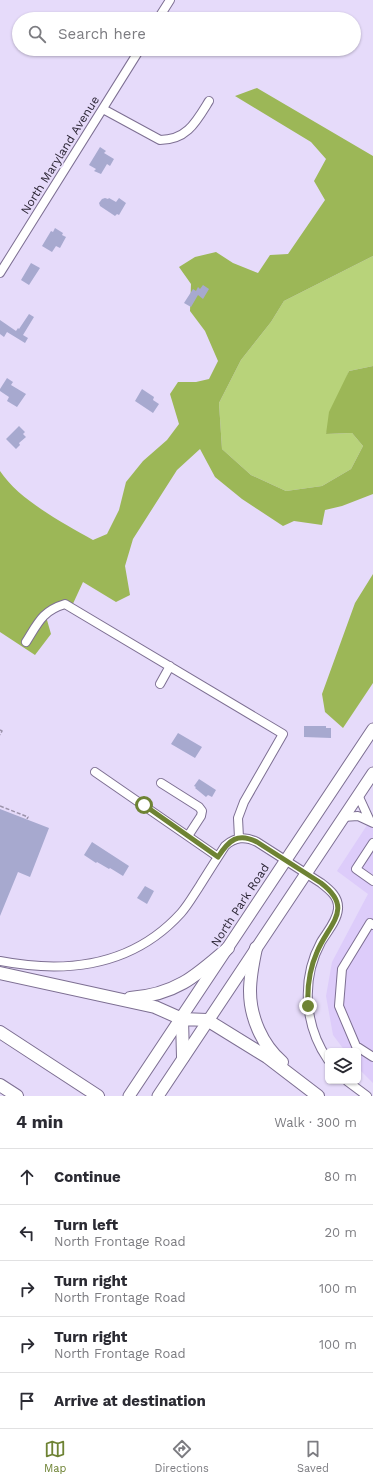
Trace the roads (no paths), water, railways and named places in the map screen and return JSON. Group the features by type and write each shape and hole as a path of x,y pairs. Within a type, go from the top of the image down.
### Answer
{"highway":[{"path":"118,999 141,997 173,989 188,981 228,948"},
{"path":"256,948 250,992 253,1012 258,1029 265,1043 279,1059 325,1096"},
{"path":"0,973 155,1007 182,1019 207,1020 267,1057 318,1096"},
{"path":"182,1019 183,1057"},
{"path":"0,1032 96,1094"},
{"path":"0,1085 17,1096"}],"main road":[{"name":"North Park Road","path":"130,1096 373,729"},
{"path":"158,1096 207,1020 373,773"}],"street":[{"path":"162,12 170,0"},
{"name":"North Maryland Avenue","path":"0,273 136,56"},
{"path":"103,109 160,140 169,140 177,138 185,133 197,121 209,101"},
{"path":"26,642 44,614 55,607 65,604 283,734 244,802 238,818 239,838"},
{"path":"160,684 170,666"},
{"path":"95,772 218,857"},
{"path":"161,783 199,807 202,811 201,816 188,836"},
{"path":"358,795 371,822"},
{"path":"343,817 358,816 371,822"},
{"path":"0,961 23,965 59,967 108,960 125,953 154,937 182,912 225,846 230,841 239,838 249,838 286,860 330,890 338,902 336,918 321,942 309,976 308,1006 313,1031 325,1055"},
{"path":"373,843 356,870 373,881"},
{"path":"373,925 370,923 342,969 339,1006 356,1046 373,1056"},
{"path":"351,1084 367,1096"}]}
